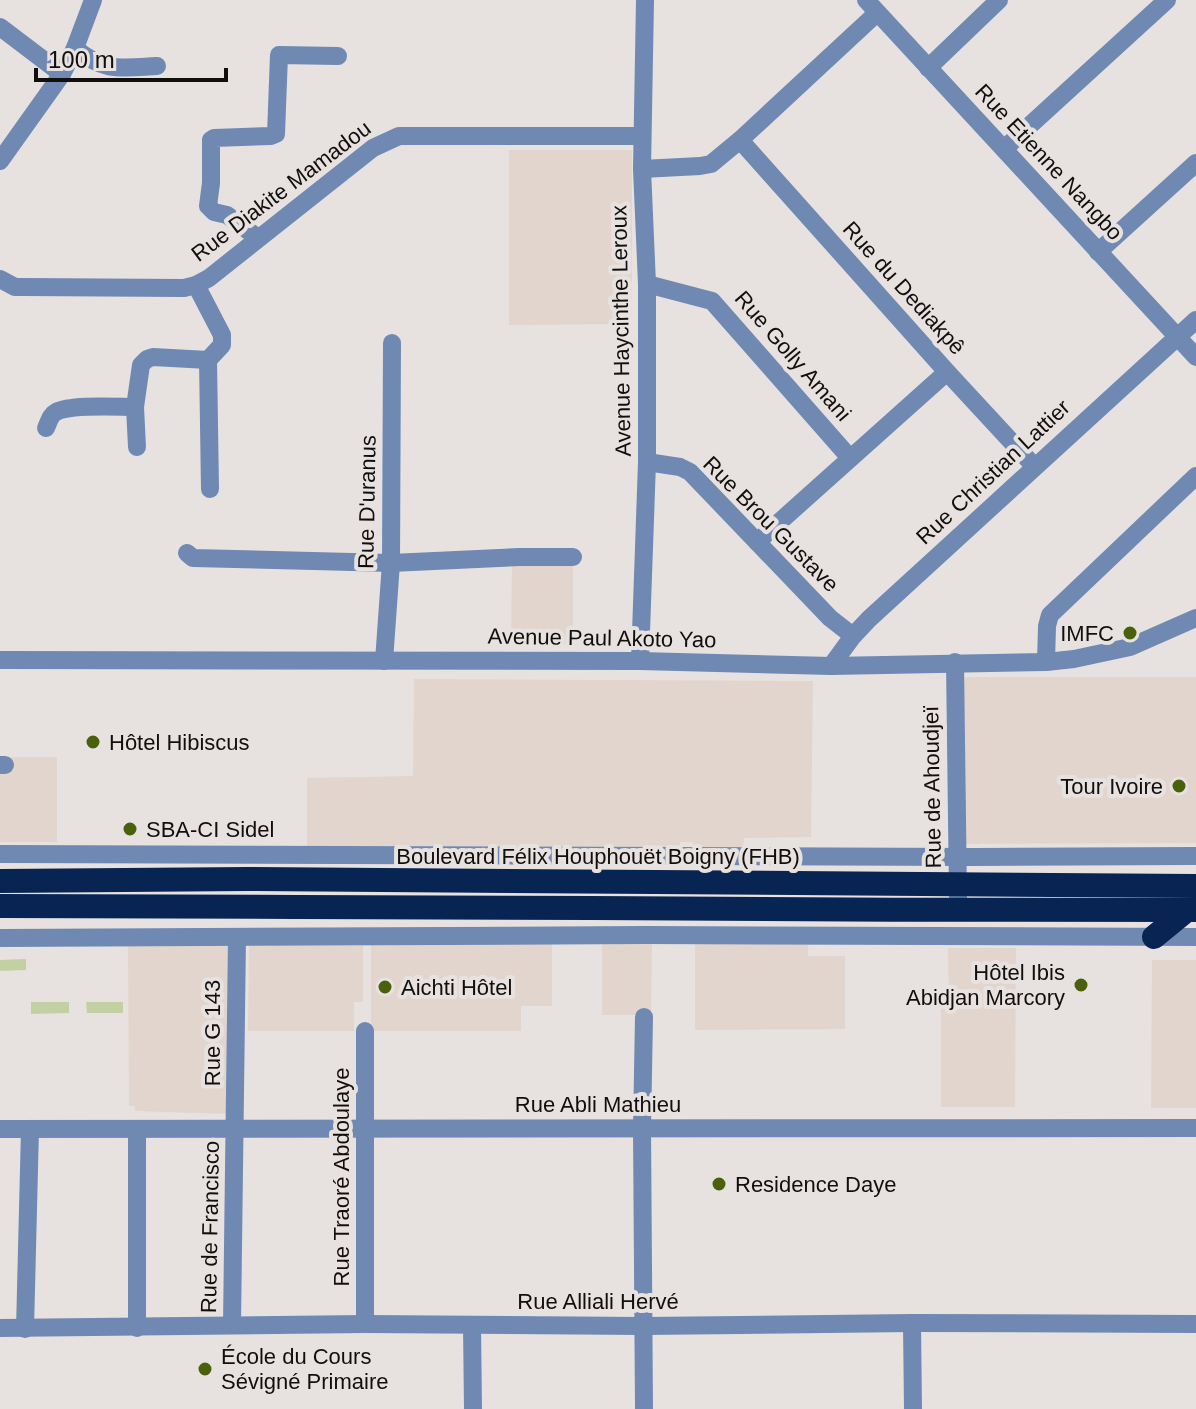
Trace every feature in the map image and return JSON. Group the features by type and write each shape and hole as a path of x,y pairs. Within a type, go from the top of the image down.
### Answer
{"highway":[{"name":"Boulevard Félix Houphouët Boigny (FHB)","path":"0,881 248,879 1196,886"},
{"path":"0,906 1191,910"},
{"path":"1154,937 1191,910"}],"street":[{"path":"0,161 62,74 93,0"},
{"name":"Avenue Haycinthe Leroux","path":"640,661 647,462 647,284 642,169 645,0"},
{"path":"928,68 999,0"},
{"path":"1004,149 1167,0"},
{"path":"642,169 711,164 740,140 871,6"},
{"name":"Rue Etienne Nangbo","path":"871,6 1196,357"},
{"path":"0,27 62,74"},
{"path":"75,48 108,68 157,66"},
{"path":"258,238 227,215 214,212 208,206 211,140 276,134 279,55 338,56"},
{"name":"Rue Diakite Mamadou","path":"0,279 15,287 184,288 196,285 209,278 373,148 399,136 642,136"},
{"name":"Rue du Dediakpê","path":"740,140 1034,466"},
{"path":"1098,252 1196,163"},
{"name":"Rue Golly Amani","path":"647,284 712,301 850,458"},
{"path":"196,285 222,335 222,345 208,360 210,489"},
{"name":"Rue Christian Lattier","path":"831,666 876,612 1196,320"},
{"name":"Rue D'uranus","path":"384,661 391,563 392,343"},
{"path":"137,447 135,407 141,365 153,357 208,360"},
{"path":"757,542 947,372"},
{"path":"46,428 57,411 135,407"},
{"name":"Rue Brou Gustave","path":"647,462 680,467 690,472 830,618 853,636"},
{"path":"1046,662 1050,615 1196,476"},
{"path":"187,553 193,558 391,563 573,557"},
{"name":"Avenue Paul Akoto Yao","path":"0,660 640,661 831,666 1046,662 1130,647 1196,618"},
{"name":"Rue de Ahoudjeï","path":"955,662 958,936"},
{"path":"0,854 1196,856"},
{"name":"Rue G 143","path":"235,1130 237,937"},
{"path":"0,938 1196,937"},
{"path":"644,1017 644,1409"},
{"name":"Rue Traoré Abdoulaye","path":"365,1031 365,1324"},
{"name":"Rue Abli Mathieu","path":"0,1129 1196,1128"},
{"path":"25,1329 30,1129"},
{"path":"137,1129 137,1328"},
{"name":"Rue de Francisco","path":"232,1325 235,1130"},
{"path":"912,1323 913,1409"},
{"name":"Rue Alliali Hervé","path":"0,1328 365,1324 1196,1324"},
{"path":"472,1325 473,1409"}],"shaded area":[{"path":"509,150 632,150 632,324 509,325"},
{"path":"512,562 573,562 573,644 511,644"},
{"path":"968,677 1196,677 1196,843 949,844 949,682"},
{"path":"414,679 813,681 811,837 744,838 743,849 693,848 693,842 680,842 680,847 307,847 307,778 413,776"},
{"path":"0,757 57,757 57,842 0,842"},
{"path":"228,944 229,1114 135,1111 135,1106 129,1106 128,945"},
{"path":"371,944 552,944 552,1006 521,1006 521,1031 371,1031"},
{"path":"602,944 652,944 651,1015 602,1015"},
{"path":"695,944 808,944 808,956 845,956 845,1029 695,1030"},
{"path":"249,945 363,946 363,1002 354,1002 354,1031 248,1031"},
{"path":"948,948 1016,948 1015,1107 941,1107 941,1008 949,1007"},
{"path":"1152,960 1196,960 1196,1108 1151,1108"}],"green space":[{"path":"26,959 26,970 0,971 0,960"},
{"path":"31,1002 69,1002 69,1013 31,1014"},
{"path":"86,1002 123,1002 123,1013 87,1013"}],"place":[{"name":"IMFC","path":"1130,633"},
{"name":"Hôtel Hibiscus","path":"93,742"},
{"name":"Tour Ivoire","path":"1179,786"},
{"name":"SBA-CI Sidel","path":"130,829"},
{"name":"Hôtel Ibis Abidjan Marcory","path":"1081,985"},
{"name":"Aichti Hôtel","path":"385,987"},
{"name":"Residence Daye","path":"719,1184"},
{"name":"École du Cours Sévigné Primaire","path":"205,1369"}]}
